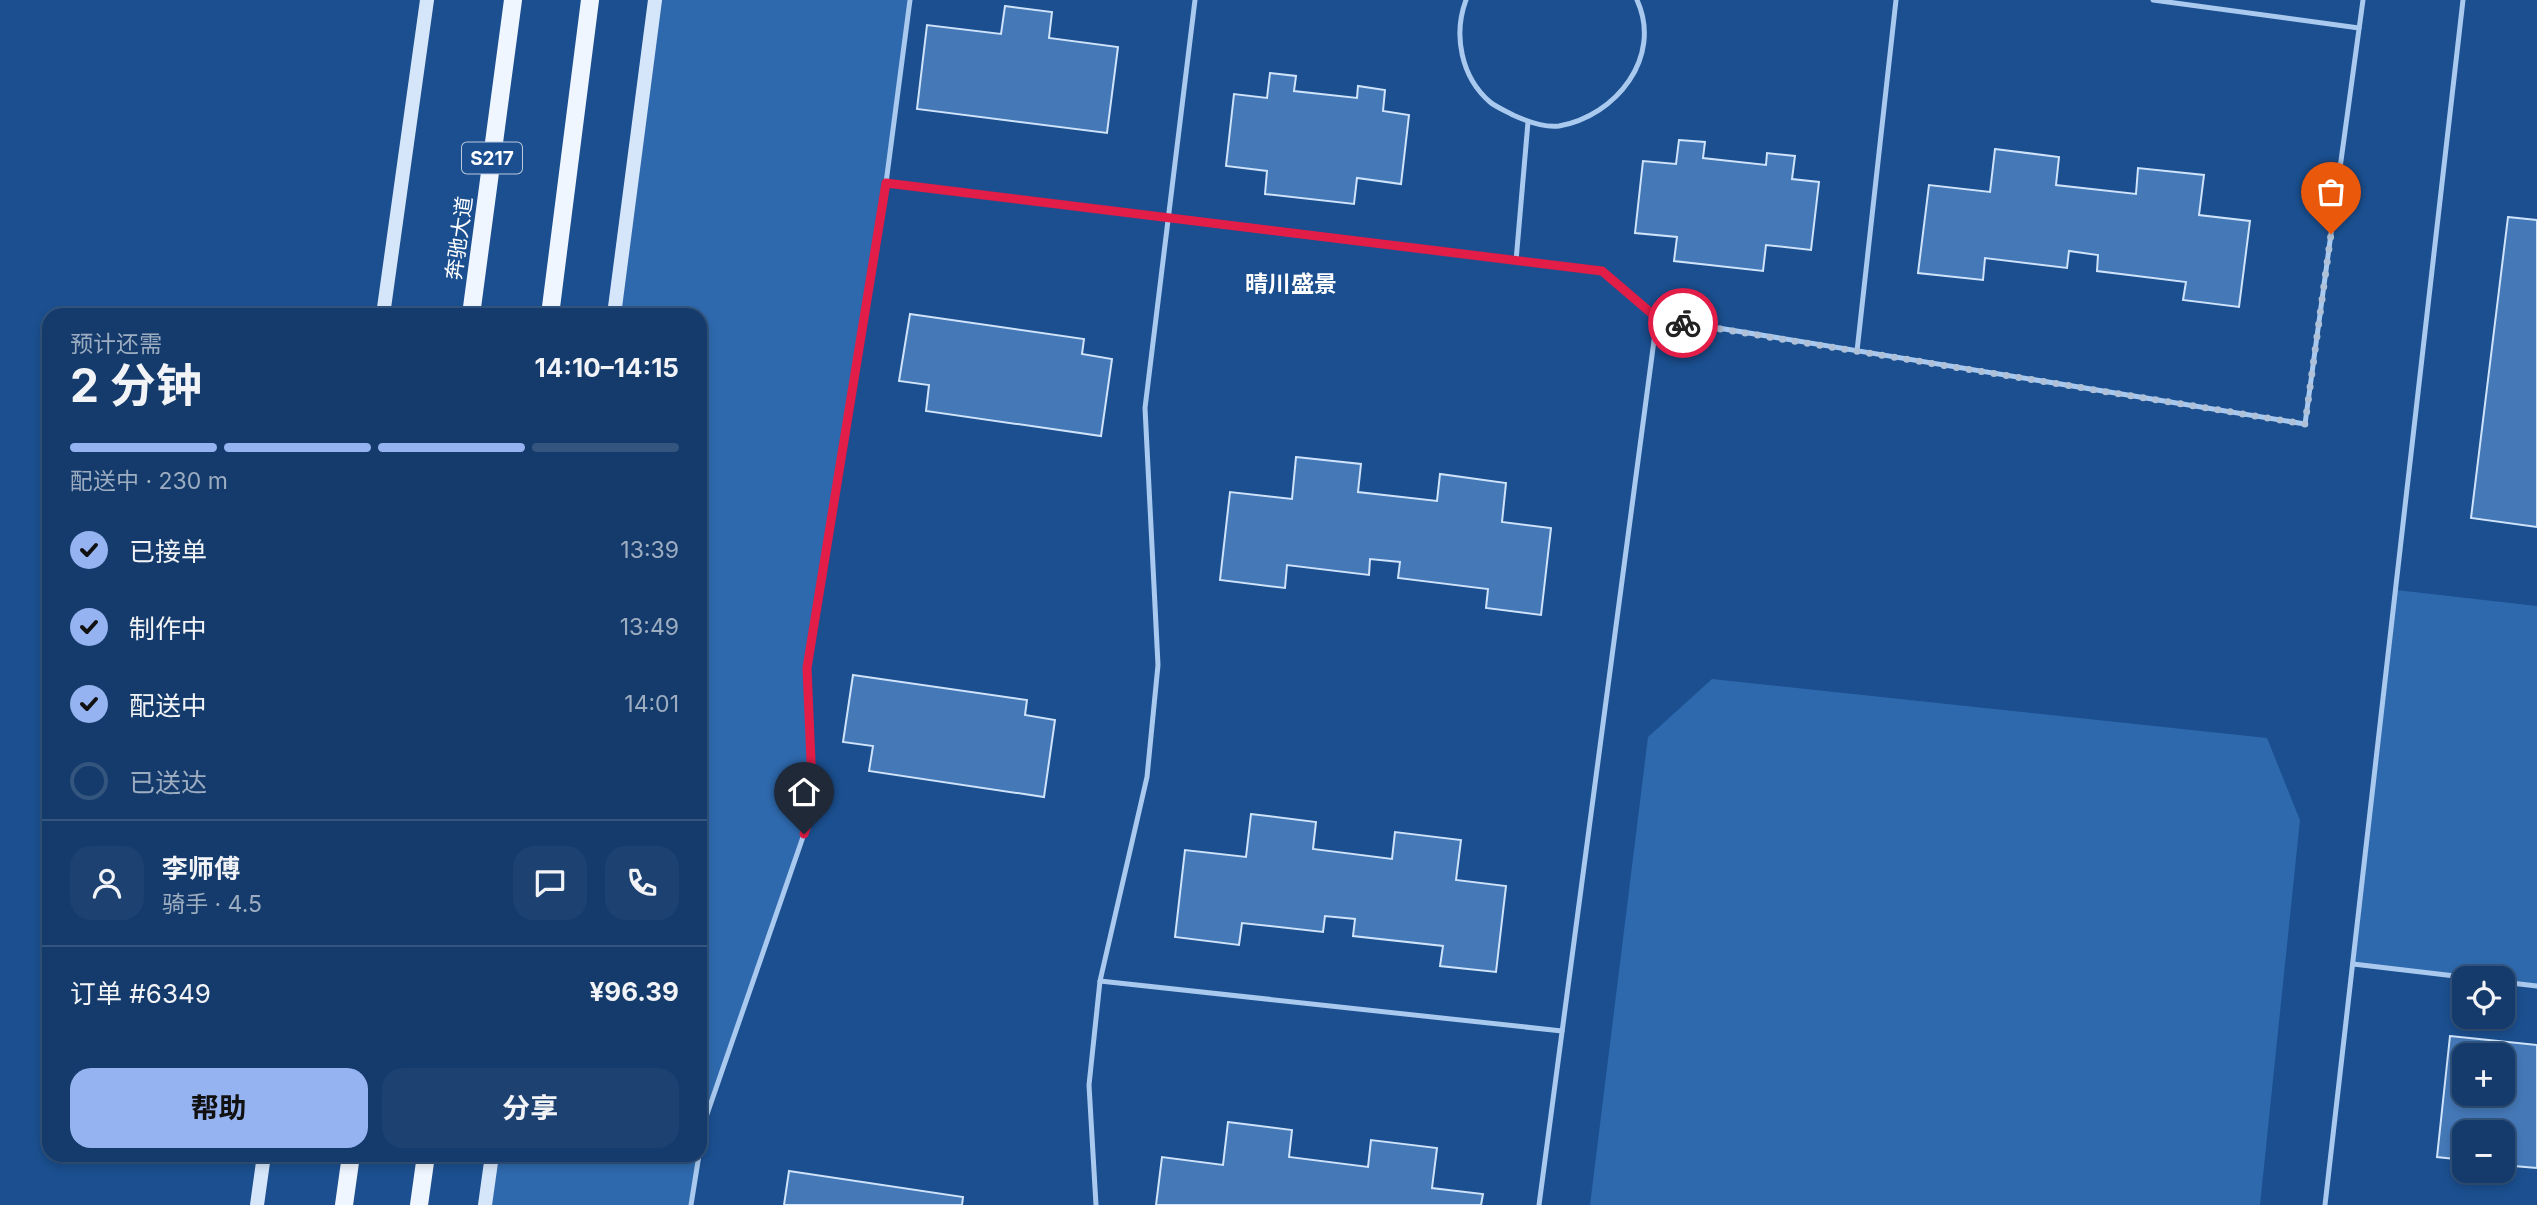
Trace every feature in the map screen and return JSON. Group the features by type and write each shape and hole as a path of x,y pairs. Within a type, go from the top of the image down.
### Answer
{"main road":[{"name":"奔驰大道","path":"472,308 513,0"},
{"path":"551,308 590,0"},
{"path":"344,1205 350,1162"},
{"path":"419,1205 425,1162"}],"street":[{"path":"384,308 427,0"},
{"path":"615,308 655,0"},
{"path":"257,1205 263,1162"},
{"path":"485,1205 491,1162"}],"lane":[{"path":"707,1114 813,808 807,668 886,183 910,0"},
{"path":"1096,1205 1089,1085 1100,981 1147,777 1158,665 1145,408 1195,0"},
{"path":"1466,0 1460,16 1460,48 1470,78 1490,103 1528,122 1558,126 1606,107 1626,87 1639,61 1644,32 1637,0"},
{"path":"1857,351 1896,0"},
{"path":"2153,0 2359,28"},
{"path":"886,183 1602,271 1657,318 2305,424 2363,0"},
{"path":"2325,1205 2463,0"},
{"path":"1516,261 1528,122"},
{"path":"1539,1205 1657,318"},
{"path":"2353,964 2452,976"},
{"path":"1100,981 1562,1031"},
{"path":"2515,983 2537,986"},
{"path":"691,1205 698,1162"}],"shaded area":[{"path":"650,0 910,0 886,183 807,668 813,808 707,1114 707,308 608,308"},
{"path":"2396,590 2537,606 2537,986 2515,983 2515,966 2452,966 2452,976 2353,964"},
{"path":"1712,679 2267,738 2300,820 2260,1205 1590,1205 1648,737"},
{"path":"491,1162 698,1162 691,1205 485,1205"}],"building":[{"path":"1005,6 1052,12 1049,38 1118,47 1107,133 917,109 927,25 1001,34"},
{"path":"1270,73 1296,76 1294,91 1357,98 1358,86 1385,90 1383,111 1409,115 1401,184 1357,178 1354,204 1265,194 1267,171 1226,166 1234,94 1267,98"},
{"path":"1679,140 1705,142 1703,158 1766,165 1767,153 1795,156 1792,179 1819,182 1811,250 1766,245 1763,271 1674,261 1677,237 1635,233 1643,161 1676,164"},
{"path":"1995,149 2059,157 2056,185 2136,194 2138,168 2204,175 2199,215 2250,221 2239,307 2183,300 2186,282 2097,271 2098,255 2069,251 2067,268 1985,258 1983,280 1918,273 1929,185 1990,192"},
{"path":"2508,217 2537,220 2537,527 2471,518"},
{"path":"910,314 1084,339 1082,354 1112,359 1101,436 926,411 929,385 899,381"},
{"path":"1296,457 1361,464 1358,492 1437,501 1440,474 1506,483 1502,522 1551,528 1541,615 1486,608 1488,589 1398,578 1400,562 1370,559 1369,575 1287,565 1285,588 1220,580 1230,492 1292,499"},
{"path":"853,675 1027,700 1025,715 1055,720 1044,797 869,771 873,746 843,742"},
{"path":"1251,814 1316,822 1313,849 1392,859 1395,832 1461,840 1456,880 1506,886 1496,972 1440,966 1443,946 1353,936 1355,919 1325,916 1323,932 1242,923 1239,945 1175,937 1185,850 1246,857"},
{"path":"2450,1036 2537,1045 2537,1168 2515,1166 2515,1120 2452,1120 2452,1159 2437,1157"},
{"path":"1228,1122 1292,1130 1289,1157 1368,1167 1371,1140 1437,1148 1432,1188 1483,1194 1481,1205 1156,1205 1162,1157 1223,1165"},
{"path":"789,1171 963,1197 962,1205 784,1205"}],"way so far":[{"path":"1683,323 2305,424 2331,234"}],"district":[{"name":"晴川盛景","path":"1291,284"}],"route":[{"path":"804,834 813,808 807,668 886,183 1602,271 1657,318 1683,323"}]}
